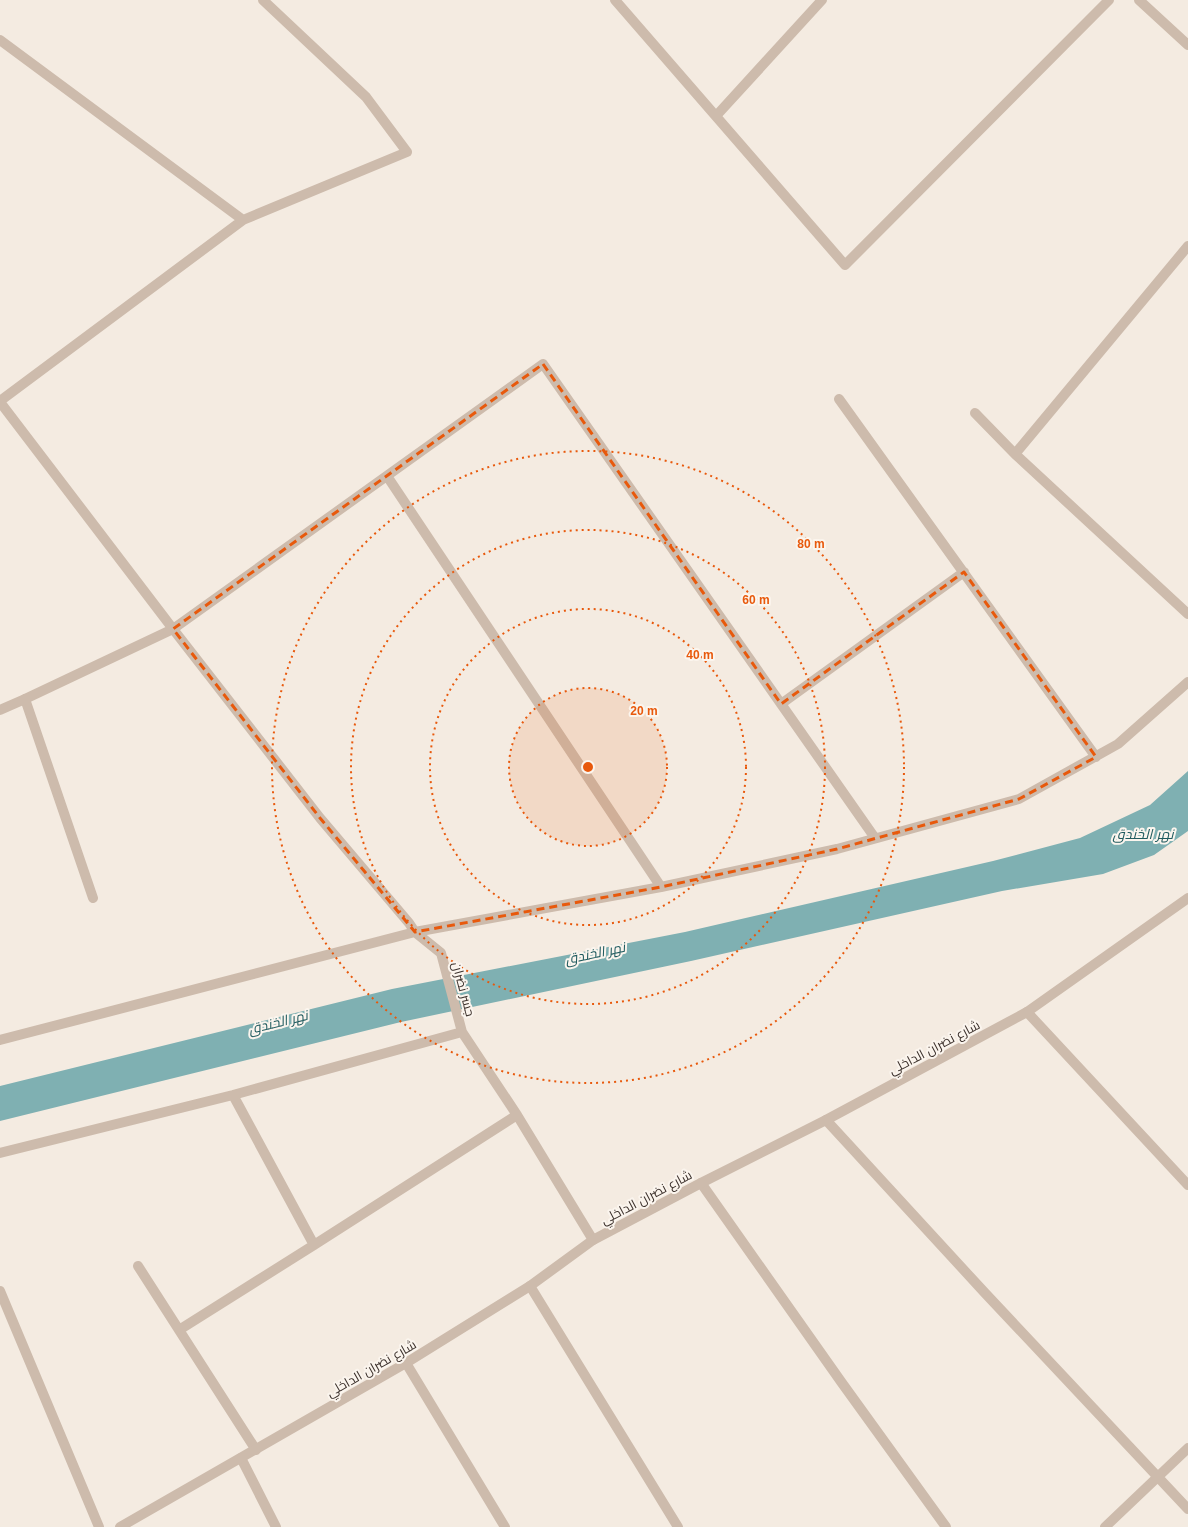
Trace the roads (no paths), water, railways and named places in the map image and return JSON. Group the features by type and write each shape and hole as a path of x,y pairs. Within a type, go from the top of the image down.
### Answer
{"street":[{"path":"263,0 366,97 407,152 243,220 0,402 173,629 320,818 415,932"},
{"path":"615,0 845,265 1108,0"},
{"path":"716,116 822,0"},
{"path":"1139,0 1188,45"},
{"path":"0,40 243,220"},
{"path":"1015,454 1188,246"},
{"path":"0,710 173,629 543,364 875,838"},
{"path":"839,399 1096,757"},
{"path":"975,413 1015,454 1188,614"},
{"path":"387,476 661,888"},
{"path":"781,704 964,572"},
{"path":"0,1040 415,932 661,888 837,848 1018,799 1118,744 1188,682"},
{"path":"25,699 93,898"},
{"name":"شارع نضران الداخلي","path":"120,1527 406,1363 530,1286 593,1240 700,1182 826,1120 1027,1012 1188,898"},
{"name":"جسر نضران","path":"415,932 441,953 462,1032 518,1115 593,1240"},
{"path":"1027,1012 1188,1185"},
{"path":"0,1153 233,1094 462,1032"},
{"path":"233,1094 314,1245"},
{"path":"179,1330 518,1115"},
{"path":"826,1120 1188,1509"},
{"path":"700,1182 946,1527"},
{"path":"138,1266 256,1450"},
{"path":"530,1286 678,1527"},
{"path":"0,1291 99,1527"},
{"path":"406,1363 505,1527"},
{"path":"1105,1527 1188,1448"},
{"path":"241,1458 276,1527"}],"water":[{"name":"نهر الخندق","path":"1188,771 1188,831 1154,855 1103,874 1002,891 691,961 401,1022 0,1121 0,1086 392,989 685,932 993,861 1080,838 1150,805"}]}
